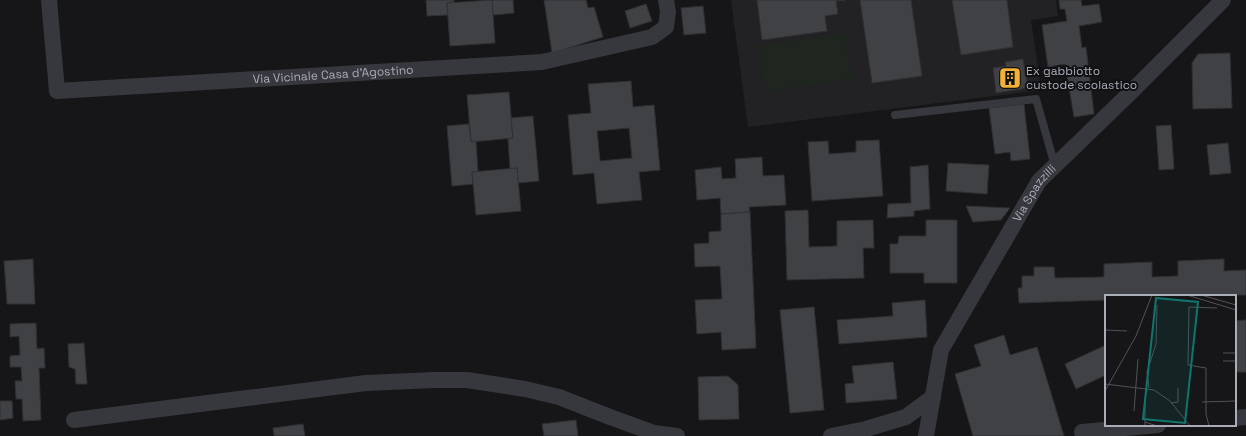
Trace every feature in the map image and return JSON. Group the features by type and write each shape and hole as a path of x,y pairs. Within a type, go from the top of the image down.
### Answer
{"street":[{"name":"Via Vicinale Casa d'Agostino","path":"49,0 57,91 542,62 652,37 666,27 668,12 666,0"},
{"name":"Via Spazzilli","path":"926,436 941,350 1039,181 1130,94 1223,0"},
{"path":"74,420 366,383 467,380 525,389 559,398 610,418 654,432 677,436"},
{"path":"831,436 866,429 906,418 933,397"},
{"path":"1236,418 1246,417"},
{"path":"1082,432 1147,426"}],"lane":[{"path":"895,115 1036,98 1055,166"}],"shaded area":[{"path":"731,0 1056,0 1058,16 1031,20 1041,90 748,127"},
{"path":"845,33 851,79 766,91 759,46"}],"building":[{"path":"426,0 454,0 454,2 447,3 448,15 427,16"},
{"path":"492,0 513,0 514,13 493,15"},
{"path":"492,0 495,43 450,46 447,3"},
{"path":"544,0 586,0 588,8 594,7 603,37 552,53"},
{"path":"757,0 846,0 836,1 838,14 825,16 827,31 762,40"},
{"path":"860,0 911,0 922,76 872,83"},
{"path":"952,0 1007,0 1013,47 961,55"},
{"path":"1059,0 1081,0 1082,6 1099,4 1102,22 1079,26 1082,48 1086,47 1094,114 1074,117 1065,64 1048,67 1042,25 1067,21 1065,9 1060,9"},
{"path":"646,4 652,21 630,28 625,11"},
{"path":"703,6 706,33 684,35 681,8"},
{"path":"1230,53 1232,108 1193,109 1192,63 1198,54"},
{"name":"Ex gabbiotto custode scolastico","path":"1023,59 1028,88 996,93 993,68 1006,66 1005,62"},
{"path":"631,81 633,107 654,105 660,170 639,172 642,200 597,204 594,173 573,175 568,115 591,113 588,84","holes":["629,128 632,158 600,161 597,131"]},
{"path":"509,92 513,138 471,142 467,95"},
{"path":"1024,104 1030,159 1011,161 1010,152 995,154 989,108"},
{"path":"533,116 539,181 518,183 517,168 510,169 508,139 513,138 511,118"},
{"path":"469,124 471,142 476,141 478,172 472,172 473,184 452,186 447,126"},
{"path":"1171,125 1174,169 1159,170 1156,126"},
{"path":"879,140 883,196 812,201 808,142 828,141 829,154 856,152 856,141"},
{"path":"1228,143 1231,173 1210,175 1207,145"},
{"path":"762,157 763,176 784,175 786,205 749,207 750,212 721,214 720,198 697,200 695,170 721,167 722,179 736,178 735,159"},
{"path":"948,163 989,165 987,194 946,191"},
{"path":"928,165 930,209 914,211 914,216 887,218 888,204 911,203 910,167"},
{"path":"517,168 521,211 476,215 472,172"},
{"path":"966,206 1010,208 1001,220 973,222"},
{"path":"808,210 809,247 837,246 837,221 873,220 874,248 863,248 864,278 787,280 785,211"},
{"path":"750,212 756,348 722,350 721,332 697,334 695,300 722,299 720,266 695,267 694,244 709,243 709,232 721,231 721,214"},
{"path":"926,220 957,220 957,283 924,283 924,273 890,273 890,244 898,244 899,236 926,236"},
{"path":"33,259 35,304 7,304 4,261"},
{"path":"1224,259 1224,271 1246,270 1246,295 1105,295 1105,300 1019,303 1018,288 1022,288 1022,276 1034,276 1034,267 1054,267 1055,278 1104,277 1104,264 1152,262 1152,277 1178,276 1178,261"},
{"path":"925,300 927,337 839,344 837,320 893,316 892,303"},
{"path":"814,307 824,410 790,413 780,310"},
{"path":"1246,320 1246,372 1236,372 1236,321"},
{"path":"36,323 37,349 44,348 45,368 39,368 41,420 23,421 22,399 16,399 15,381 22,381 21,367 10,367 10,356 20,355 19,336 10,337 10,324"},
{"path":"1004,335 1010,355 1037,347 1064,436 973,436 955,374 981,366 974,345"},
{"path":"84,343 87,384 76,384 75,369 69,367 68,344"},
{"path":"1105,345 1105,375 1076,389 1065,364"},
{"path":"893,362 897,399 846,403 845,384 854,383 852,366"},
{"path":"728,376 738,385 739,419 699,420 698,377"},
{"path":"0,401 12,401 13,418 0,420"},
{"path":"576,420 578,436 544,436 542,424"},
{"path":"303,424 305,436 274,436 273,428"}],"place":[{"name":"Ex gabbiotto custode scolastico","path":"1010,78"}]}
